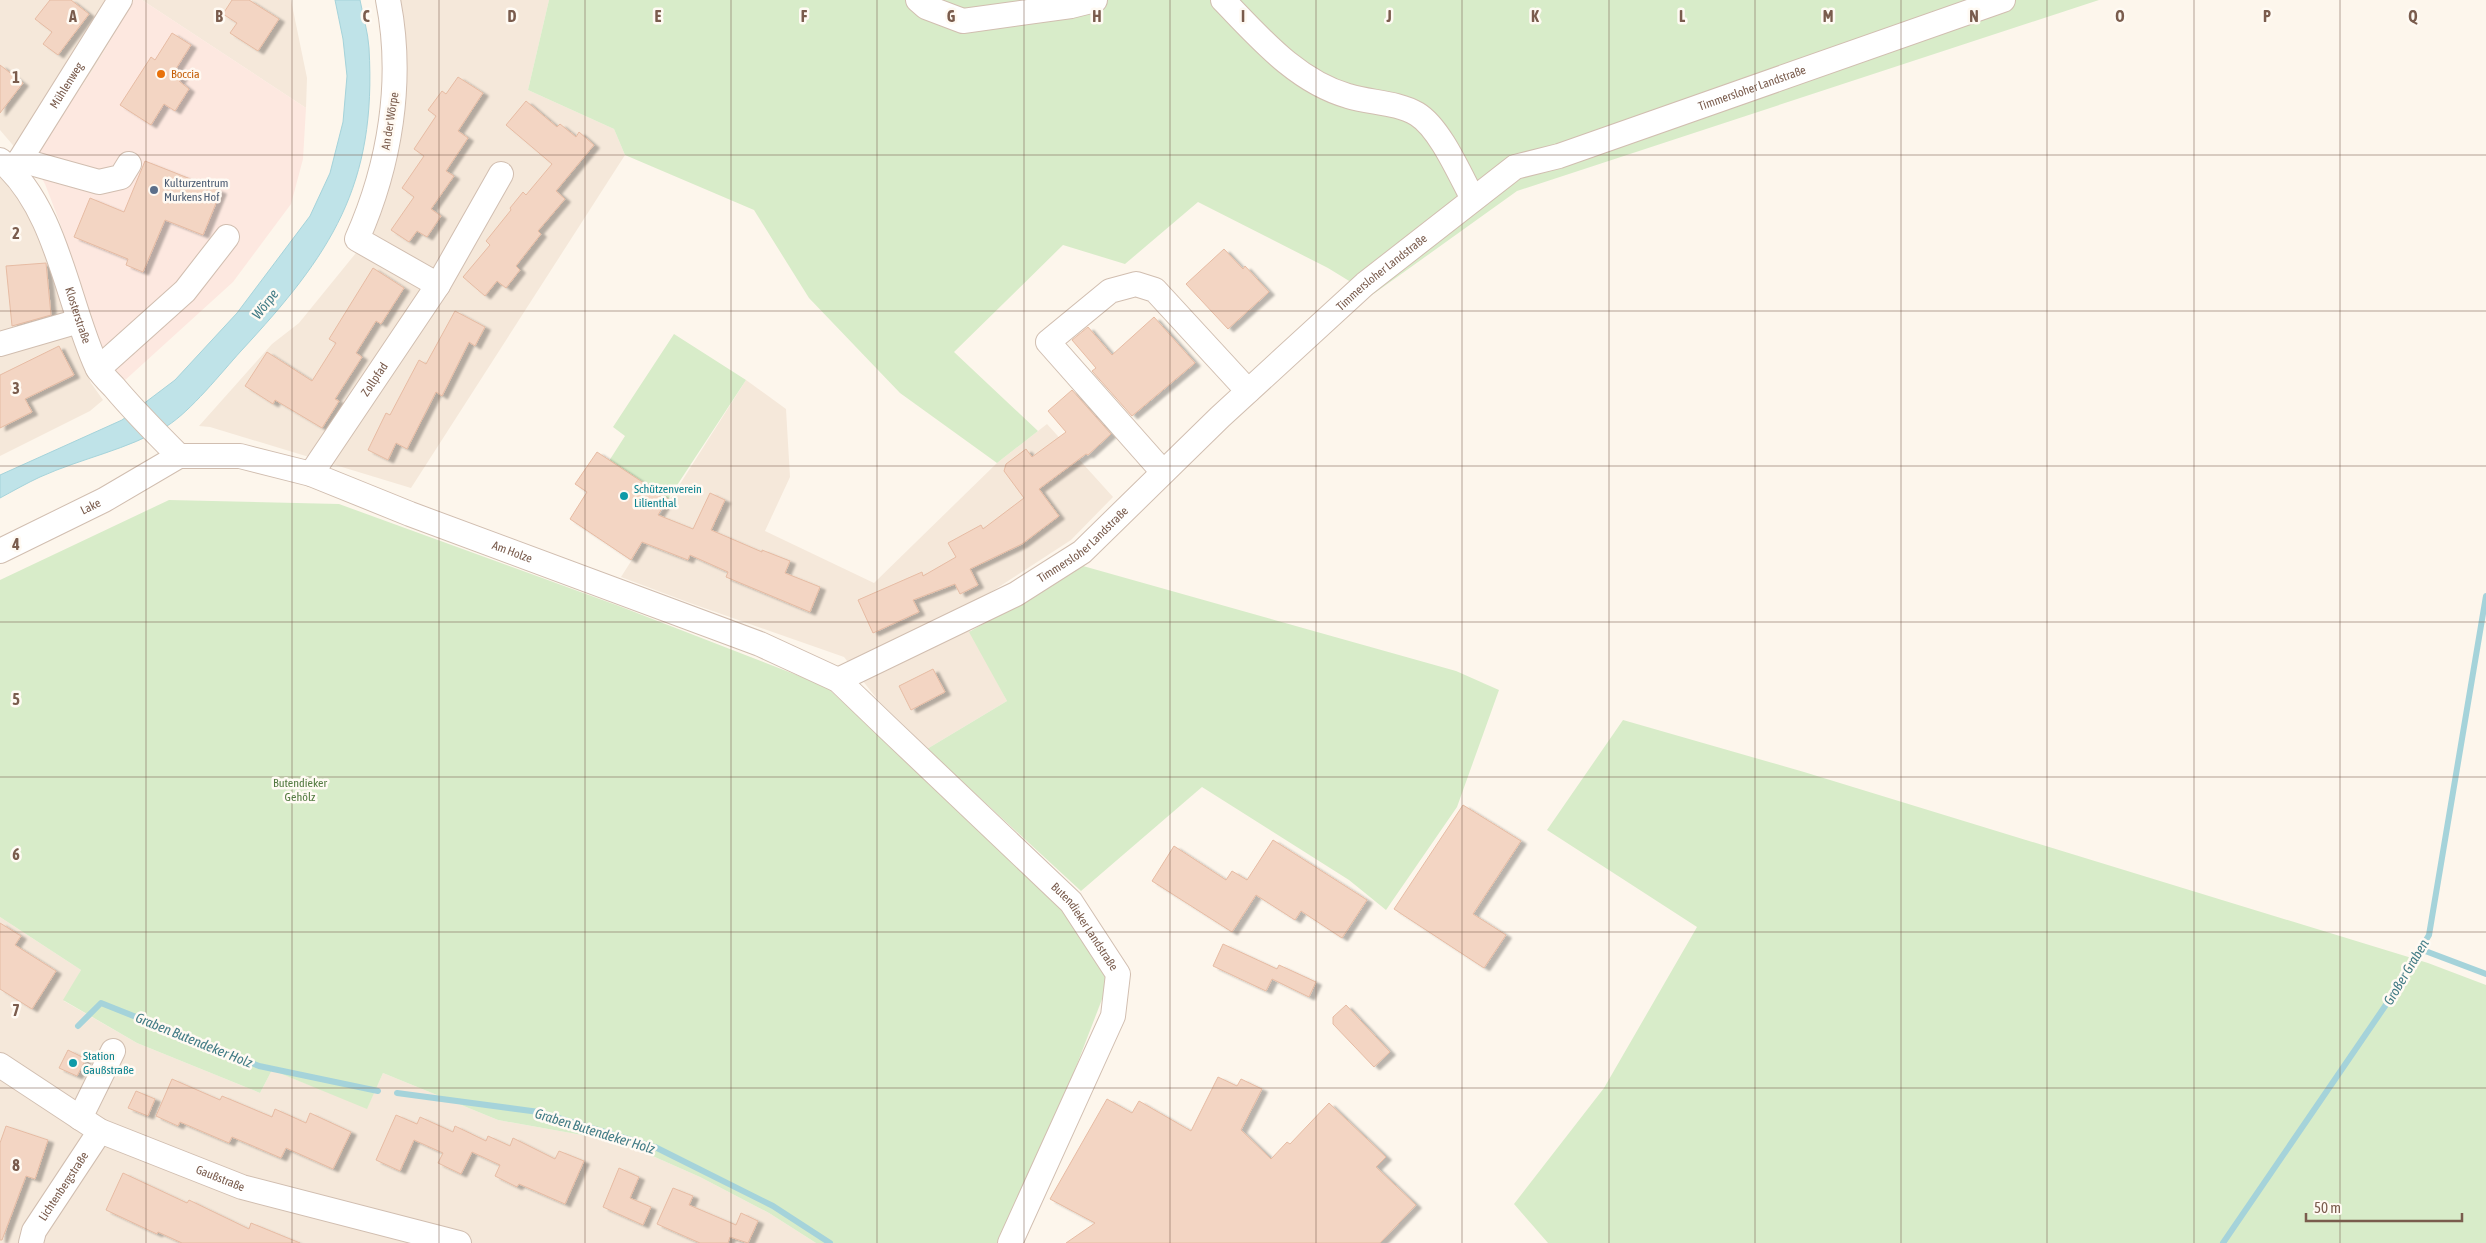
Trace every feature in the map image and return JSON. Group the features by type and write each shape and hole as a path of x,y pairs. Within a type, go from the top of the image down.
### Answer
{"street":[{"name":"Mühlenweg","path":"11,163 120,0"},
{"name":"An der Wörpe","path":"388,0 394,27 396,84 386,147 372,204 356,239 438,284"},
{"path":"918,0 926,8 964,21 1071,6 1095,0"},
{"path":"1223,0 1274,52 1308,77 1346,96 1402,108 1418,114 1432,127 1473,199"},
{"name":"Timmersloher Landstraße","path":"838,680 1016,594 1082,552 1248,391 1365,284 1515,167 1559,156 2003,0"},
{"path":"11,163 99,182 121,177 129,164"},
{"name":"Klosterstraße","path":"11,163 48,227 79,321 98,369 128,404 179,456"},
{"name":"Zollpfad","path":"311,474 438,284 501,174"},
{"path":"98,369 184,291 227,237"},
{"path":"1163,472 1048,342 1110,291 1136,284 1155,290 1248,391"},
{"path":"0,344 79,321"},
{"name":"Am Holze","path":"179,456 240,456 311,474 410,514 760,644 838,680"},
{"name":"Lake","path":"0,552 104,500 179,456"},
{"name":"Butendieker Landstraße","path":"838,680 1071,902 1118,974 1113,1016 1010,1243"},
{"name":"Lichtenbergstraße","path":"31,1243 34,1232 90,1124 113,1051"},
{"name":"Gaußstraße","path":"0,1065 90,1124 242,1187 459,1243"}],"shaded area":[{"path":"0,0 134,0 94,68 29,164 0,130"},
{"path":"134,0 142,0 306,108 303,159 291,204 233,282 123,382 112,371 98,340 60,223 45,184 38,172 29,164 94,68"},
{"path":"142,0 291,0 307,78 306,108"},
{"path":"394,0 549,0 528,90 614,129 625,155 411,488 210,427 199,426 272,344 299,323 360,248 388,179"},
{"path":"0,175 8,181 40,232 73,337 91,383 103,400 90,411 0,456"},
{"path":"746,380 786,409 790,477 765,531 874,583 997,463 1047,424 1113,497 1071,540 960,612 1007,701 927,749 892,718 844,657 621,577"},
{"path":"0,917 81,970 64,1001 137,1043 260,1093 272,1070 367,1108 383,1073 498,1120 621,1142 700,1177 769,1213 816,1243 0,1243"}],"green space":[{"path":"549,0 2099,0 1517,191 1372,295 1328,268 1198,202 1125,264 1063,245 954,352 1038,431 997,463 900,393 809,298 754,210 625,155 614,129 528,90"},
{"path":"674,334 746,380 668,499 609,461 625,436 613,427"},
{"name":"Butendieker Gehölz","path":"169,500 339,504 619,606 825,686 903,756 1061,909 1109,981 1046,1145 997,1243 816,1243 769,1213 700,1177 621,1142 498,1120 383,1073 367,1109 272,1070 260,1093 137,1043 63,1000 81,970 0,917 0,580"},
{"path":"1083,566 1456,671 1499,690 1457,807 1386,910 1349,880 1202,787 1081,891 927,749 1007,701 969,632"},
{"path":"1623,720 1804,772 2428,963 2486,985 2486,1243 1548,1243 1514,1204 1604,1088 1697,927 1547,830"}],"water":[{"name":"Wörpe","path":"335,0 360,0 369,48 369,97 365,140 356,179 342,215 323,249 273,316 206,391 186,411 167,426 120,448 35,479 0,498 0,475 122,420 175,380 237,313 310,216 330,173 343,122 347,76 343,39"}],"building":[{"path":"50,0 71,0 89,14 58,55 43,44 52,32 35,19"},
{"path":"232,0 249,0 279,19 258,51 230,33 237,23 223,14"},
{"path":"172,33 191,45 174,72 182,77 179,81 189,89 175,111 164,104 151,125 120,105 151,57 155,60"},
{"path":"0,65 23,83 0,113"},
{"path":"458,77 483,93 458,131 468,138 446,171 454,176 431,209 441,216 427,237 417,231 409,242 391,230 414,197 402,188 424,156 414,149 436,116 428,110 442,91 446,94"},
{"path":"526,101 557,127 560,124 576,137 579,132 594,145 556,191 565,199 538,231 541,234 516,266 520,270 506,288 497,281 485,296 463,277 490,245 486,241 511,210 510,208 523,192 526,195 552,164 506,125"},
{"path":"145,161 221,191 203,235 165,220 143,272 126,265 128,259 74,237 90,198 124,212"},
{"path":"1224,249 1243,269 1245,266 1269,292 1228,329 1186,284"},
{"path":"46,263 51,315 12,326 6,266"},
{"path":"373,268 404,288 381,324 376,321 356,353 362,357 335,399 339,401 322,428 275,400 273,404 245,386 267,352 312,381 336,343 329,339"},
{"path":"455,311 485,327 475,346 469,342 442,396 436,392 407,449 396,443 388,460 368,450 386,413 390,415 419,360 426,364"},
{"path":"1154,317 1195,363 1132,416 1092,371 1096,368 1072,340 1088,327 1112,355"},
{"path":"59,346 74,375 25,399 32,412 0,428 0,375"},
{"path":"1072,390 1111,434 1088,455 1086,454 1039,489 1059,516 1022,544 970,569 978,585 960,594 955,584 913,600 919,612 873,633 858,600 922,572 923,576 956,557 948,543 981,525 983,529 1024,498 1004,471 1006,464 1026,449 1032,457 1066,432 1048,411"},
{"path":"597,452 668,499 658,515 693,529 710,493 725,500 711,530 762,552 762,550 790,561 785,573 820,587 810,612 726,577 728,572 690,555 688,560 642,542 631,560 570,519 587,492 575,484"},
{"path":"933,669 945,692 911,710 899,686"},
{"path":"1463,805 1521,841 1473,914 1506,935 1484,968 1394,909"},
{"path":"1273,840 1367,900 1342,938 1301,911 1295,920 1256,895 1232,932 1152,881 1174,846 1226,880 1232,871 1247,880"},
{"path":"0,923 21,936 15,945 56,971 32,1009 0,989"},
{"path":"1223,944 1277,969 1279,965 1316,982 1309,997 1272,979 1266,991 1213,966"},
{"path":"1346,1005 1390,1052 1374,1067 1333,1024 1333,1017"},
{"name":"Station Gaußstraße","path":"68,1050 86,1059 77,1076 59,1068"},
{"path":"1218,1077 1237,1086 1241,1079 1262,1089 1241,1130 1271,1159 1287,1142 1290,1144 1329,1103 1386,1157 1376,1167 1416,1205 1380,1243 1066,1243 1095,1223 1050,1199 1107,1099 1132,1113 1139,1101 1191,1131"},
{"path":"172,1079 220,1100 222,1096 272,1117 275,1109 306,1123 310,1113 351,1132 333,1169 286,1148 281,1158 232,1137 229,1143 180,1122 178,1126 156,1116"},
{"path":"136,1091 155,1099 148,1116 128,1108"},
{"path":"396,1115 417,1124 420,1117 453,1132 455,1126 486,1141 488,1136 510,1146 513,1138 555,1159 559,1151 584,1161 565,1204 519,1184 517,1187 495,1176 500,1165 472,1152 461,1174 438,1163 443,1153 414,1140 400,1171 376,1160"},
{"path":"6,1126 48,1140 35,1179 26,1176 2,1240 0,1240 0,1143"},
{"path":"619,1168 639,1177 630,1198 651,1207 643,1225 603,1207"},
{"path":"123,1173 187,1203 189,1200 249,1229 251,1223 300,1243 182,1243 158,1232 157,1234 106,1210"},
{"path":"673,1188 693,1196 689,1205 736,1225 741,1213 758,1221 748,1243 730,1237 728,1243 700,1243 657,1224"}],"waterway":[{"name":"Großer Graben","path":"2223,1243 2394,993 2429,935 2486,596"},
{"path":"2420,949 2486,974"},
{"name":"Graben Butendeker Holz","path":"78,1026 101,1003 259,1066 378,1091"},
{"name":"Graben Butendeker Holz","path":"397,1093 539,1112 655,1147 773,1206 830,1243"}],"place":[{"name":"Boccia","path":"161,74"},
{"name":"Kulturzentrum Murkens Hof","path":"154,190"},
{"name":"Schützenverein Lilienthal","path":"624,496"},
{"name":"Station Gaußstraße","path":"73,1063"}]}
